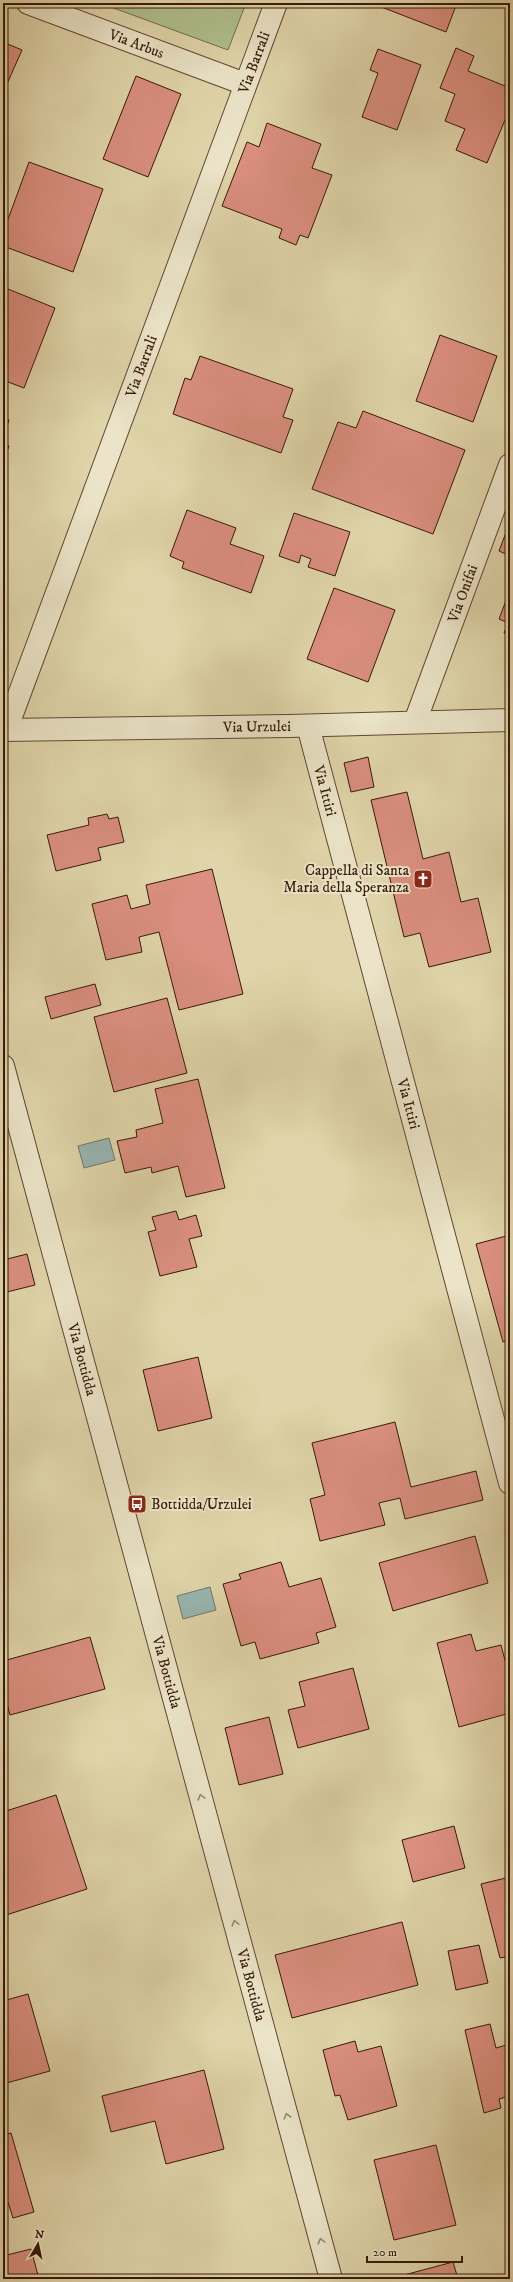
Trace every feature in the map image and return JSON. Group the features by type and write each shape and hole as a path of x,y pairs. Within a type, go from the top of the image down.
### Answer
{"street":[{"name":"Via Arbus","path":"28,3 245,84"},
{"name":"Via Barrali","path":"4,730 276,3"},
{"name":"Via Onifai","path":"414,722 510,465"},
{"name":"Via Urzulei","path":"4,730 308,726 510,720"},
{"name":"Via Ittiri","path":"308,726 510,1483"},
{"name":"Via Bottidda","path":"3,1066 331,2279"}],"green space":[{"path":"100,3 246,3 228,50"}],"water":[{"path":"109,1138 115,1160 84,1168 78,1146"},
{"path":"210,1587 216,1610 183,1619 177,1596"}],"building":[{"path":"371,3 457,3 446,32"},
{"path":"3,42 22,50 3,93"},
{"path":"456,48 474,56 468,71 510,88 510,108 487,163 456,150 465,129 445,121 455,94 440,88"},
{"path":"378,49 421,65 397,130 362,117 378,73 370,70"},
{"path":"136,76 181,94 148,177 103,159"},
{"path":"267,123 321,144 312,168 332,175 308,238 300,235 296,245 279,238 282,229 222,206 247,142 259,147"},
{"path":"29,162 103,189 73,272 3,246 3,233"},
{"path":"3,287 55,308 24,388 3,380"},
{"path":"440,335 497,356 473,422 416,401"},
{"path":"200,356 293,389 283,417 293,420 281,453 173,414 185,378 191,380"},
{"path":"363,411 465,450 433,534 312,489 338,422 356,428"},
{"path":"3,418 9,420 3,437"},
{"path":"3,444 9,446 3,462"},
{"path":"187,510 236,528 230,544 264,556 251,593 182,568 184,562 170,556"},
{"path":"294,513 350,532 335,576 308,567 311,559 301,555 299,563 279,556"},
{"path":"510,522 510,556 499,551"},
{"path":"334,588 395,610 368,682 307,659"},
{"path":"510,590 510,635 504,633 508,623 499,619"},
{"path":"368,757 374,787 351,792 344,763"},
{"name":"Cappella di Santa Maria della Speranza","path":"407,792 423,859 449,852 461,902 478,898 491,952 429,967 420,933 404,937 371,800"},
{"path":"107,814 109,819 118,817 124,842 98,848 101,860 56,871 47,835 89,825 88,818"},
{"path":"212,869 243,994 179,1010 159,932 139,937 142,952 106,960 92,904 127,895 131,909 150,904 146,885"},
{"path":"95,984 101,1005 51,1019 45,997"},
{"path":"167,998 187,1073 114,1092 94,1017"},
{"path":"198,1079 225,1188 186,1197 178,1166 152,1173 151,1167 125,1173 117,1141 137,1137 136,1130 163,1123 155,1089"},
{"path":"176,1211 179,1220 196,1215 202,1236 189,1239 197,1267 160,1276 148,1232 156,1230 152,1217"},
{"path":"510,1235 510,1340 503,1342 476,1244"},
{"path":"27,1254 35,1285 3,1293 3,1260"},
{"path":"198,1357 212,1418 158,1431 143,1370"},
{"path":"395,1422 411,1487 476,1471 483,1500 405,1519 400,1498 379,1503 385,1525 320,1541 310,1499 325,1495 312,1443"},
{"path":"475,1536 488,1583 393,1611 379,1563"},
{"path":"281,1562 289,1587 321,1578 336,1627 316,1633 319,1643 260,1659 255,1642 241,1646 223,1584 241,1579 239,1574"},
{"path":"471,1634 476,1651 501,1645 510,1679 510,1713 459,1727 437,1643"},
{"path":"90,1637 105,1689 10,1715 3,1689 3,1661"},
{"path":"353,1668 369,1729 298,1748 288,1710 305,1706 299,1682"},
{"path":"269,1717 283,1774 239,1785 225,1728"},
{"path":"56,1795 87,1889 3,1916 3,1812"},
{"path":"454,1826 465,1868 413,1882 402,1840"},
{"path":"510,1877 510,1956 500,1958 481,1884"},
{"path":"402,1922 418,1985 292,2018 275,1955"},
{"path":"479,1945 488,1983 456,1990 448,1951"},
{"path":"28,1994 50,2071 3,2084 3,2001"},
{"path":"490,2024 496,2048 510,2044 510,2096 499,2099 501,2108 484,2113 465,2030"},
{"path":"355,2041 358,2052 381,2046 397,2106 348,2120 340,2095 335,2096 323,2050"},
{"path":"204,2070 224,2149 166,2164 155,2121 111,2132 102,2096"},
{"path":"11,2133 34,2212 13,2218 8,2202 3,2203 3,2135"},
{"path":"436,2145 456,2225 394,2240 374,2160"},
{"path":"31,2249 39,2279 3,2279 3,2256"},
{"path":"453,2262 458,2279 389,2279"}],"place":[{"name":"Cappella di Santa Maria della Speranza","path":"423,879"},
{"name":"Bottidda/Urzulei","path":"137,1504"}]}
